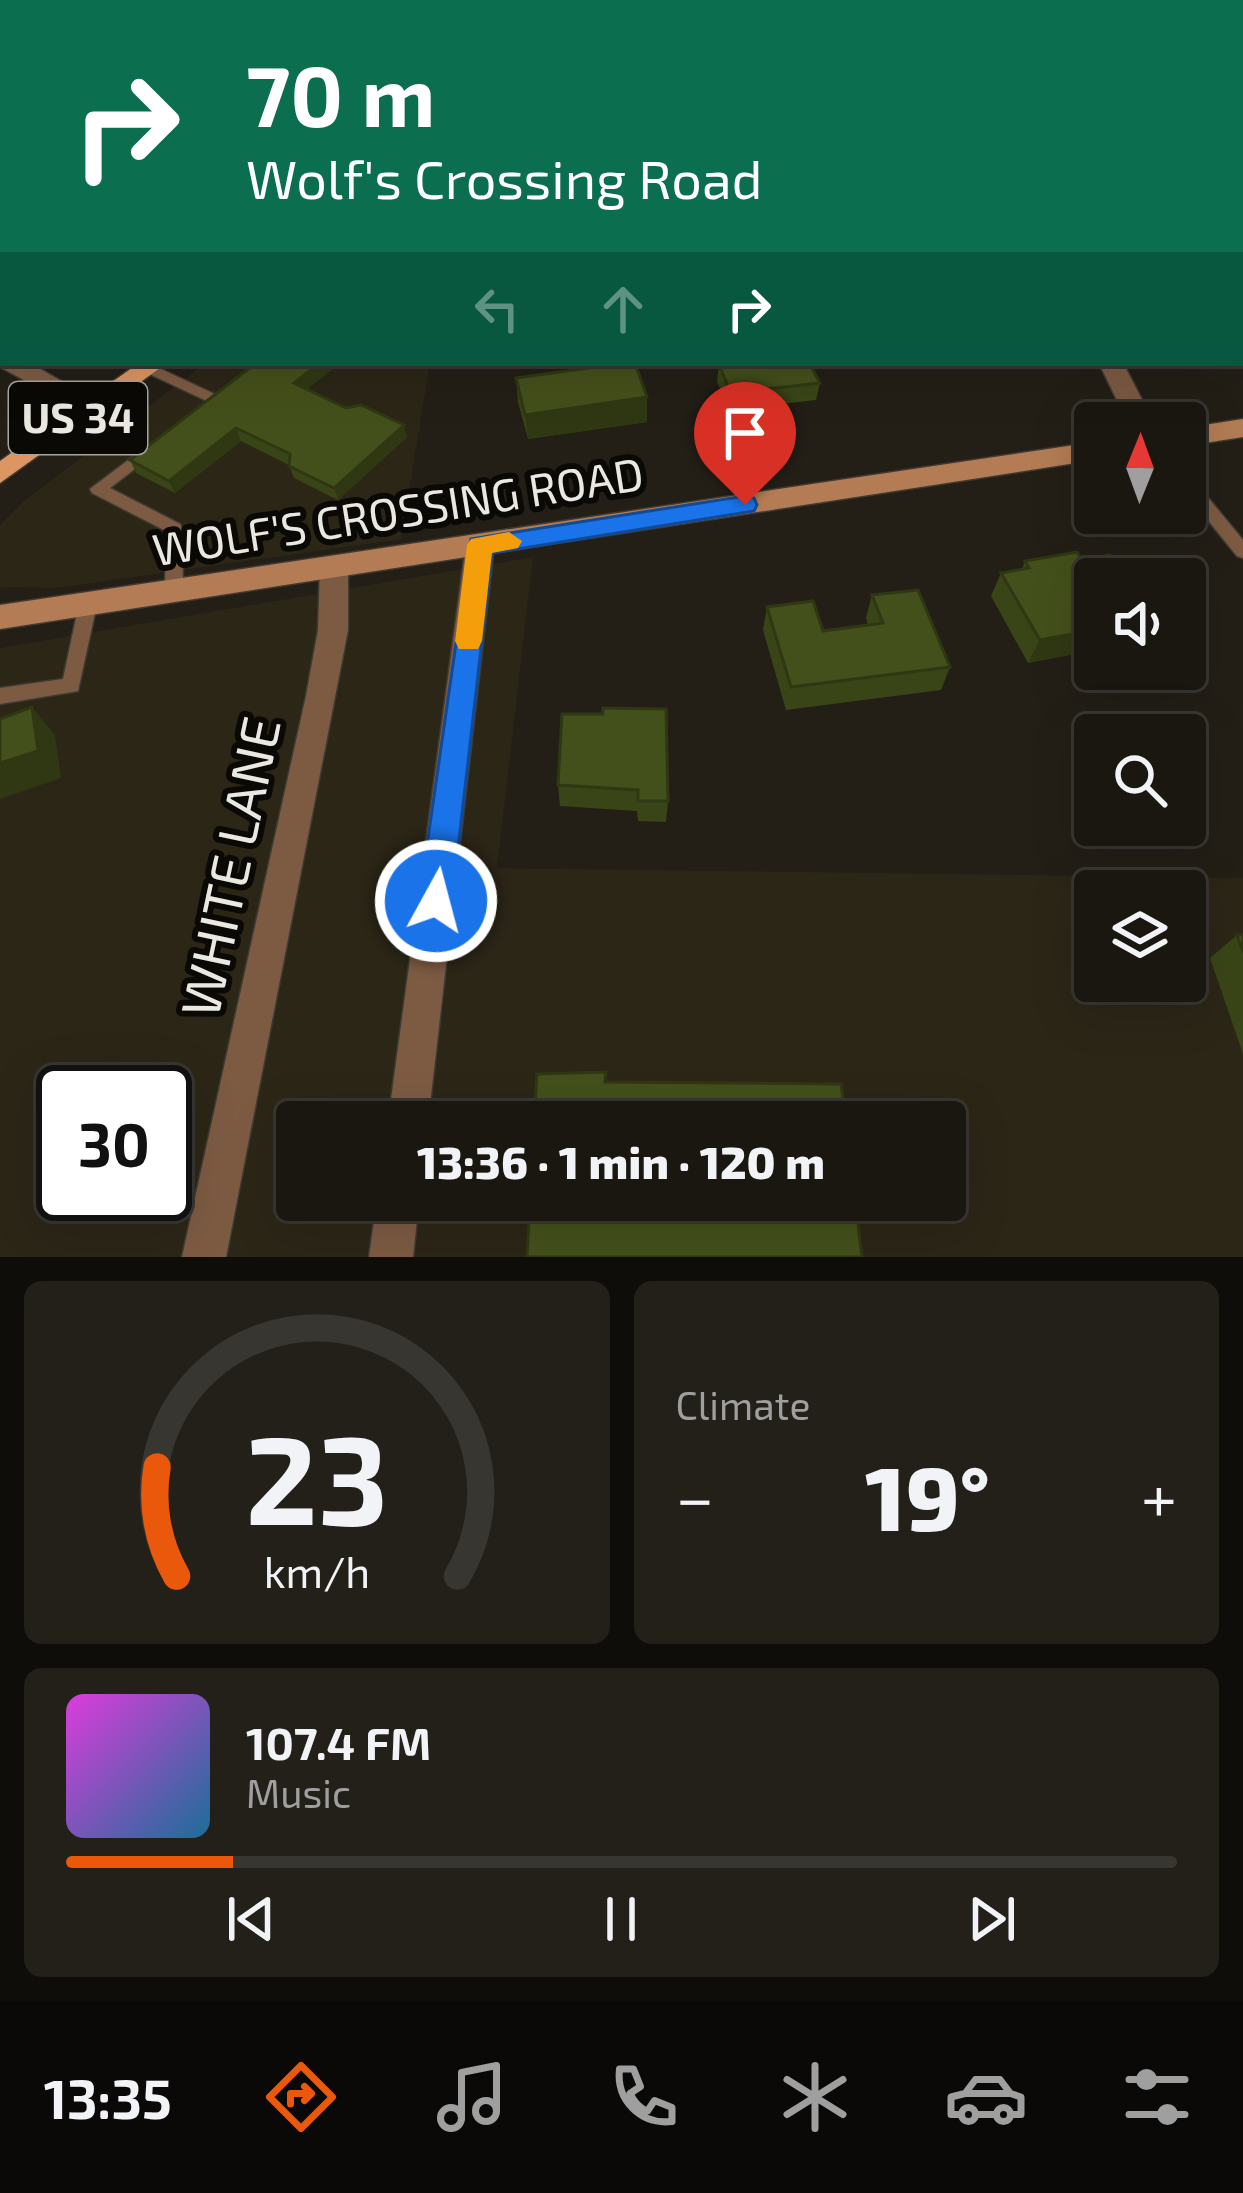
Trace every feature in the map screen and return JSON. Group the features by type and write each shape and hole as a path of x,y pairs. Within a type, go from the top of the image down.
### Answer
{"main road":[{"name":"US 34","path":"0,473 151,366"},
{"path":"1206,434 1243,428"},
{"name":"WOLF'S CROSSING ROAD","path":"0,617 1074,454"}],"street":[{"path":"16,366 93,407"},
{"path":"1112,366 1130,402"},
{"path":"411,1101 480,545"},
{"name":"WHITE LANE","path":"204,1257 322,696 333,631 334,568"},
{"path":"391,1257 395,1221"}],"lane":[{"path":"154,366 214,400"},
{"path":"198,412 230,387"},
{"path":"165,438 98,489 174,528 174,592"},
{"path":"1206,507 1243,552"},
{"path":"0,696 71,686 88,604"}],"shaded area":[{"path":"202,366 430,366 401,539 56,588 0,587 0,525 24,501"},
{"path":"533,557 497,868 1074,876 1074,1002 1206,1002 1206,878 1243,878 1243,1257 0,1257 0,648"}],"building":[{"path":"252,366 316,366 294,383 346,408 361,405 404,425 334,488 289,466 290,454 236,428 169,481 130,460"},
{"path":"636,366 647,397 525,415 516,378"},
{"path":"719,366 811,366 820,383 731,393"},
{"path":"1077,552 1081,558 1074,558 1074,634 1040,640 1001,573 1029,568 1025,561"},
{"path":"918,590 950,667 791,687 767,607 813,601 823,631 883,623 872,595"},
{"path":"32,707 38,751 0,763 0,719"},
{"path":"603,708 666,709 668,801 638,801 638,790 558,785 562,714 603,714"},
{"path":"606,1072 605,1082 841,1084 843,1101 535,1101 537,1074"},
{"path":"529,1221 858,1221 862,1257 527,1257"}],"slow traffic":[{"path":"468,641 480,545 509,541"}],"route":[{"path":"436,901 480,545 745,505"}]}
